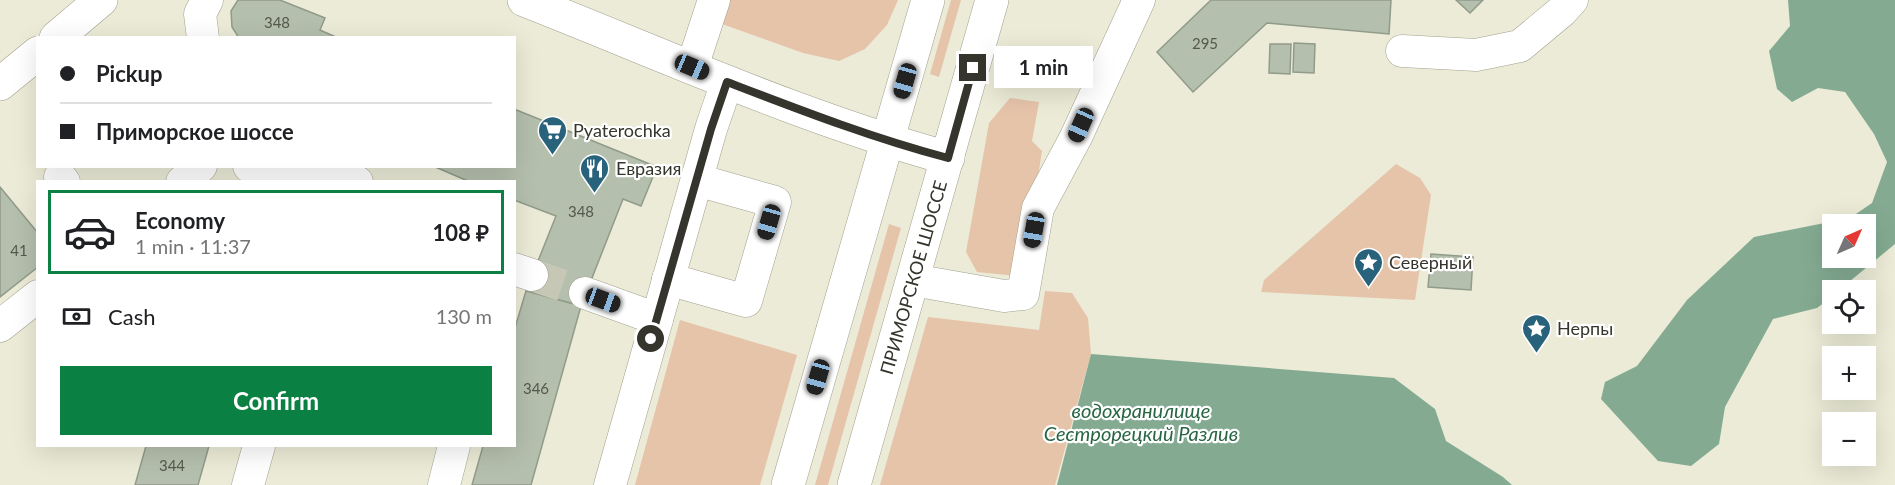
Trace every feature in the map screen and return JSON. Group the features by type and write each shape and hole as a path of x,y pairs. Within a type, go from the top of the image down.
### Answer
{"main road":[{"path":"58,36 101,0"},
{"path":"524,0 833,123 888,142 948,158"},
{"path":"788,485 928,0"},
{"name":"ПРИМОРСКОЕ ШОССЕ","path":"854,485 992,0"},
{"path":"0,84 36,55"}],"street":[{"path":"203,36 200,14 207,0"},
{"path":"692,67 714,0"},
{"path":"913,280 1004,296 1023,294 1038,208 1076,137 1139,0"},
{"path":"1402,51 1476,55 1521,46 1572,0"},
{"path":"610,485 711,129 727,82"},
{"path":"184,180 199,168"},
{"path":"283,168 334,171 353,180"},
{"path":"668,279 746,301 775,202 697,180"},
{"path":"585,293 657,319"},
{"path":"0,326 36,298"},
{"path":"248,485 259,447"},
{"path":"444,485 454,447"}],"shaded area":[{"path":"729,0 898,0 887,25 865,49 839,61 803,53 722,24"},
{"path":"951,0 961,0 939,77 930,74"},
{"path":"1010,98 1039,102 1032,141 1042,151 1035,196 1017,276 977,272 966,252 989,123"},
{"path":"1396,164 1420,178 1431,195 1415,300 1261,292 1264,280"},
{"path":"889,224 901,228 828,485 815,485"},
{"path":"1045,291 1072,293 1088,318 1091,354 1055,485 880,485 928,317 1039,330"},
{"path":"680,320 797,355 760,485 635,485"}],"water":[{"path":"1788,0 1895,0 1895,244 1876,260 1876,214 1856,214 1872,203 1887,162 1874,134 1845,92 1818,88 1792,102 1777,89 1769,51 1790,26"},
{"path":"1822,224 1822,268 1866,268 1851,280 1822,280 1822,304 1817,308 1773,319 1725,407 1719,444 1691,466 1658,461 1601,399 1605,382 1637,366 1687,300 1754,237"},
{"name":"водохранилище Сестрорецкий Разлив","path":"1091,354 1394,378 1435,409 1446,441 1512,485 1057,485"}],"building":[{"path":"238,0 280,0 325,18 320,30 334,36 238,36 232,27 231,11"},
{"path":"1211,0 1391,0 1389,34 1267,23 1193,92 1157,52"},
{"path":"1456,0 1483,0 1470,13"},
{"path":"1294,43 1315,44 1314,73 1293,72"},
{"path":"1270,44 1291,44 1290,74 1269,73"},
{"path":"516,110 657,167 641,206 623,199 581,306 526,291 556,216 516,201 516,180 465,180 438,168 516,168"},
{"path":"0,187 36,231 36,269 0,297"},
{"path":"1431,254 1473,257 1471,290 1428,287"},
{"path":"526,291 581,306 531,485 472,485 483,447 516,447 516,324"},
{"path":"146,447 209,447 198,485 135,485"}],"tunnel":[{"path":"532,275 585,293"}],"place":[{"name":"Pyaterochka","path":"552,156"},
{"name":"Евразия","path":"595,194"},
{"name":"Северный","path":"1368,288"},
{"name":"Нерпы","path":"1536,354"}],"route":[{"path":"651,339 711,129 727,82 888,142 948,158 973,68"}]}
